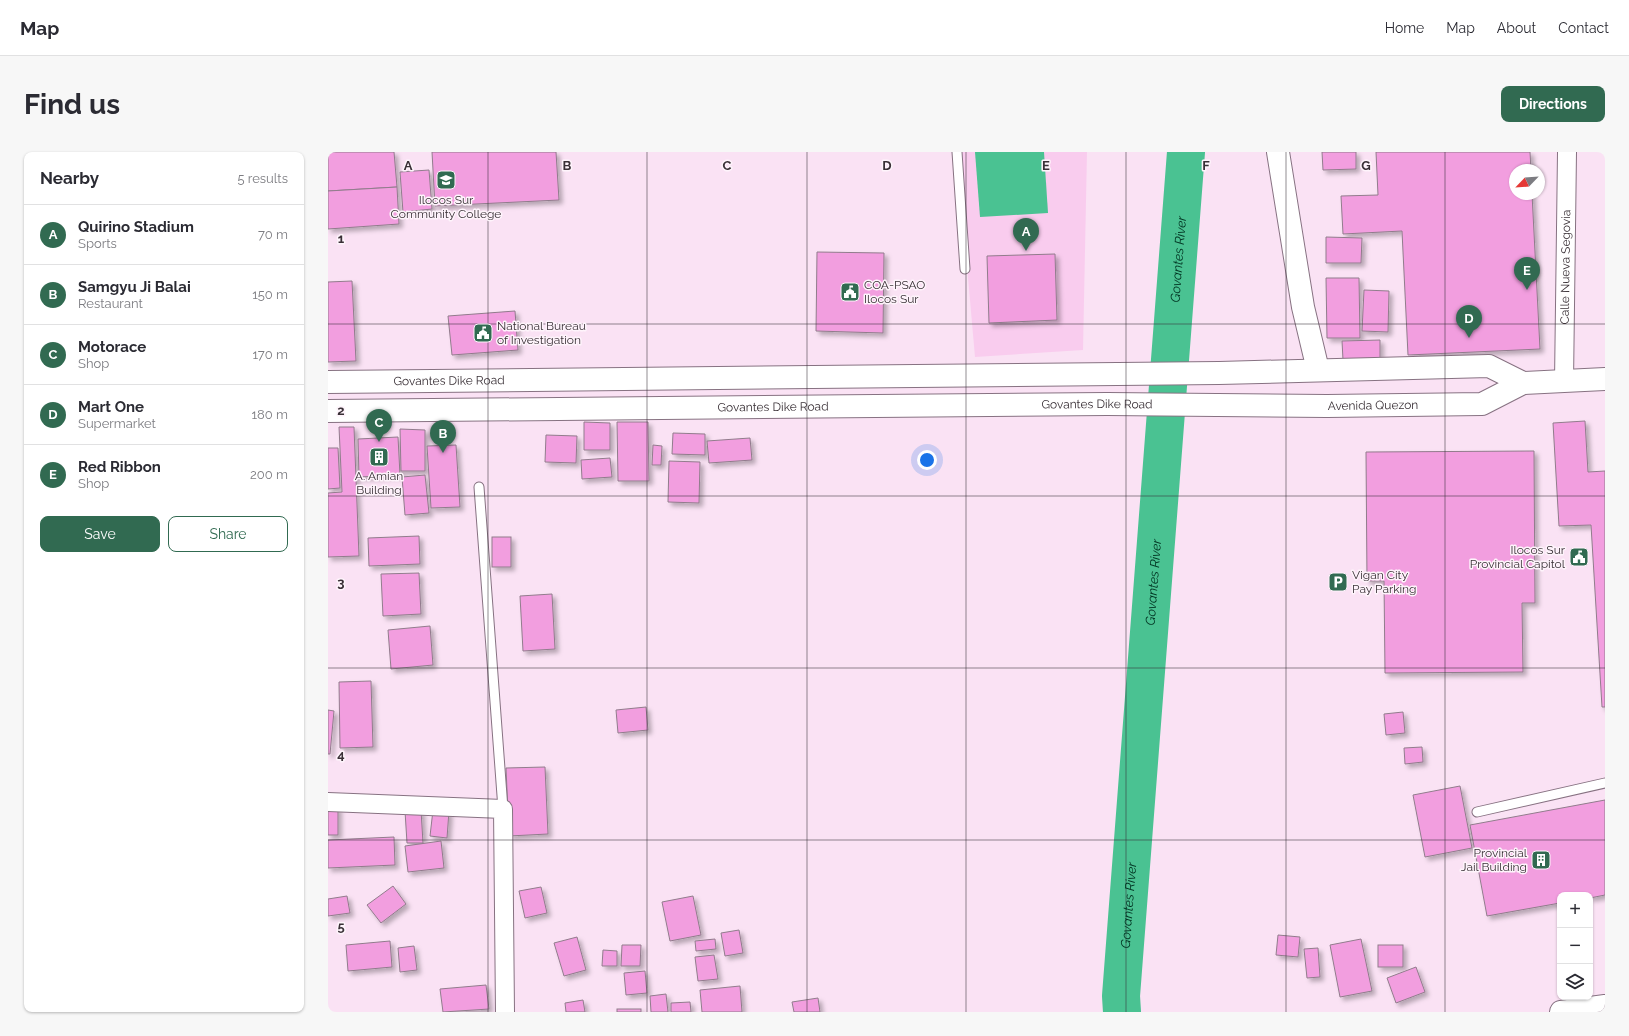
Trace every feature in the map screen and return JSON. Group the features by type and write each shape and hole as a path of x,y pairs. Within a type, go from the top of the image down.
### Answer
{"main road":[{"path":"1278,152 1303,306 1318,370"},
{"name":"Avenida Quezon","path":"1228,373 1489,366 1523,383"},
{"path":"1227,404 1228,373"},
{"name":"Govantes Dike Road","path":"328,382 1228,373"},
{"path":"1082,374 1082,405"},
{"path":"762,378 762,407"},
{"name":"Avenida Quezon","path":"1227,404 1327,406 1482,404 1523,383 1605,379"},
{"path":"512,380 512,409"},
{"name":"Govantes Dike Road","path":"328,411 1227,404"},
{"path":"1561,1012 1597,1009"}],"street":[{"name":"Calle Nueva Segovia","path":"1564,382 1567,152"},
{"path":"328,802 503,809 505,1012"}],"lane":[{"path":"957,152 966,269"},
{"path":"479,487 503,809"},
{"path":"1477,812 1605,783"}],"shaded area":[{"path":"957,152 1087,152 1083,350 975,357"},
{"path":"975,152 1044,152 1048,213 980,217"}],"building":[{"path":"328,152 394,152 397,187 328,191"},
{"path":"432,152 556,152 559,200 435,206"},
{"path":"1322,152 1356,152 1356,169 1323,170"},
{"path":"1376,152 1530,152 1531,164 1509,164 1509,200 1532,200 1540,349 1408,355 1402,231 1343,234 1341,196 1378,195"},
{"path":"429,170 432,209 403,212 400,172"},
{"path":"397,187 399,224 328,229 328,191"},
{"path":"1326,237 1362,238 1361,263 1326,263"},
{"name":"COA-PSAO Ilocos Sur","path":"817,252 884,253 883,333 816,331"},
{"path":"1055,254 1057,320 989,323 987,256"},
{"path":"1326,278 1359,278 1360,338 1327,338"},
{"path":"352,281 356,361 328,362 328,282"},
{"path":"1364,290 1389,291 1388,332 1362,331"},
{"name":"National Bureau of Investigation","path":"515,311 518,350 452,355 448,316"},
{"path":"1380,340 1380,359 1343,360 1342,341"},
{"path":"1585,421 1588,472 1605,471 1605,707 1602,707 1591,525 1559,526 1553,423"},
{"path":"584,422 610,423 610,450 584,450"},
{"path":"617,422 648,422 649,481 618,481"},
{"path":"339,427 354,427 359,556 328,557 328,493 342,492"},
{"path":"400,429 425,430 425,471 401,471"},
{"path":"673,433 705,434 705,455 672,454"},
{"path":"546,435 577,436 576,463 545,462"},
{"name":"A. Amian Building","path":"398,437 400,475 359,477 358,439"},
{"path":"750,438 752,460 709,463 707,441"},
{"path":"456,445 460,507 431,508 427,446"},
{"path":"653,445 662,446 661,465 652,465"},
{"path":"328,448 338,448 340,488 328,489"},
{"path":"1534,451 1535,603 1522,603 1523,672 1385,673 1384,581 1367,581 1366,452"},
{"path":"610,458 612,477 582,479 581,460"},
{"path":"669,461 700,462 699,503 668,502"},
{"path":"425,475 429,513 405,515 402,477"},
{"path":"419,536 420,564 369,566 368,538"},
{"path":"492,537 511,537 511,567 492,567"},
{"path":"419,573 421,614 383,616 381,574"},
{"path":"552,594 555,649 523,651 520,596"},
{"path":"430,626 433,665 391,669 388,630"},
{"path":"371,681 373,747 340,748 339,682"},
{"path":"646,707 648,730 618,733 616,710"},
{"path":"328,710 334,711 330,754 328,754"},
{"path":"1403,712 1405,733 1386,735 1384,714"},
{"path":"1422,747 1423,762 1405,764 1404,748"},
{"path":"545,767 548,834 509,836 506,768"},
{"path":"1460,786 1472,848 1425,857 1413,795"},
{"name":"Provincial Jail Building","path":"1605,800 1605,895 1593,897 1593,892 1557,892 1557,904 1487,916 1470,825"},
{"path":"328,807 338,807 338,835 328,835"},
{"path":"421,810 423,843 407,843 405,811"},
{"path":"433,810 449,811 447,838 430,836"},
{"path":"394,837 395,865 328,868 328,840"},
{"path":"441,841 444,868 408,872 405,846"},
{"path":"393,886 406,904 381,923 367,905"},
{"path":"541,887 547,913 525,918 519,891"},
{"path":"347,896 350,913 328,916 328,899"},
{"path":"693,896 701,935 670,941 662,902"},
{"path":"739,930 743,953 725,956 721,933"},
{"path":"1278,935 1300,937 1298,957 1276,955"},
{"path":"577,937 586,970 564,976 554,943"},
{"path":"715,939 716,949 696,951 695,941"},
{"path":"1361,939 1372,991 1340,997 1330,945"},
{"path":"390,941 392,967 348,971 346,945"},
{"path":"622,945 641,945 640,966 621,966"},
{"path":"1378,945 1403,945 1403,967 1378,967"},
{"path":"414,946 417,970 400,972 398,948"},
{"path":"1318,948 1320,977 1307,978 1304,949"},
{"path":"603,950 617,951 617,966 602,966"},
{"path":"714,955 718,979 698,981 695,957"},
{"path":"1416,967 1425,992 1396,1003 1387,978"},
{"path":"645,971 647,993 626,995 624,973"},
{"path":"486,985 489,1009 443,1012 440,989"},
{"path":"740,986 742,1012 702,1012 700,990"},
{"path":"666,994 668,1012 651,1012 650,996"},
{"path":"818,998 820,1012 794,1012 792,1002"},
{"path":"583,1000 585,1012 566,1012 565,1003"},
{"path":"690,1002 691,1012 671,1012 671,1003"},
{"path":"617,1009 641,1009 641,1012 617,1012"}],"waterway":[{"name":"Govantes River","path":"1122,1012 1121,996 1186,152"}],"place":[{"name":"Ilocos Sur Community College","path":"446,180"},
{"name":"Quirino Stadium","path":"1026,251"},
{"name":"Red Ribbon","path":"1527,290"},
{"name":"COA-PSAO Ilocos Sur","path":"850,292"},
{"name":"National Bureau of Investigation","path":"483,333"},
{"name":"Mart One","path":"1469,338"},
{"name":"Motorace","path":"379,442"},
{"name":"Samgyu Ji Balai","path":"443,453"},
{"name":"A. Amian Building","path":"379,457"},
{"name":"Ilocos Sur Provincial Capitol","path":"1579,557"},
{"name":"Vigan City Pay Parking","path":"1338,582"},
{"name":"Provincial Jail Building","path":"1541,860"}]}
